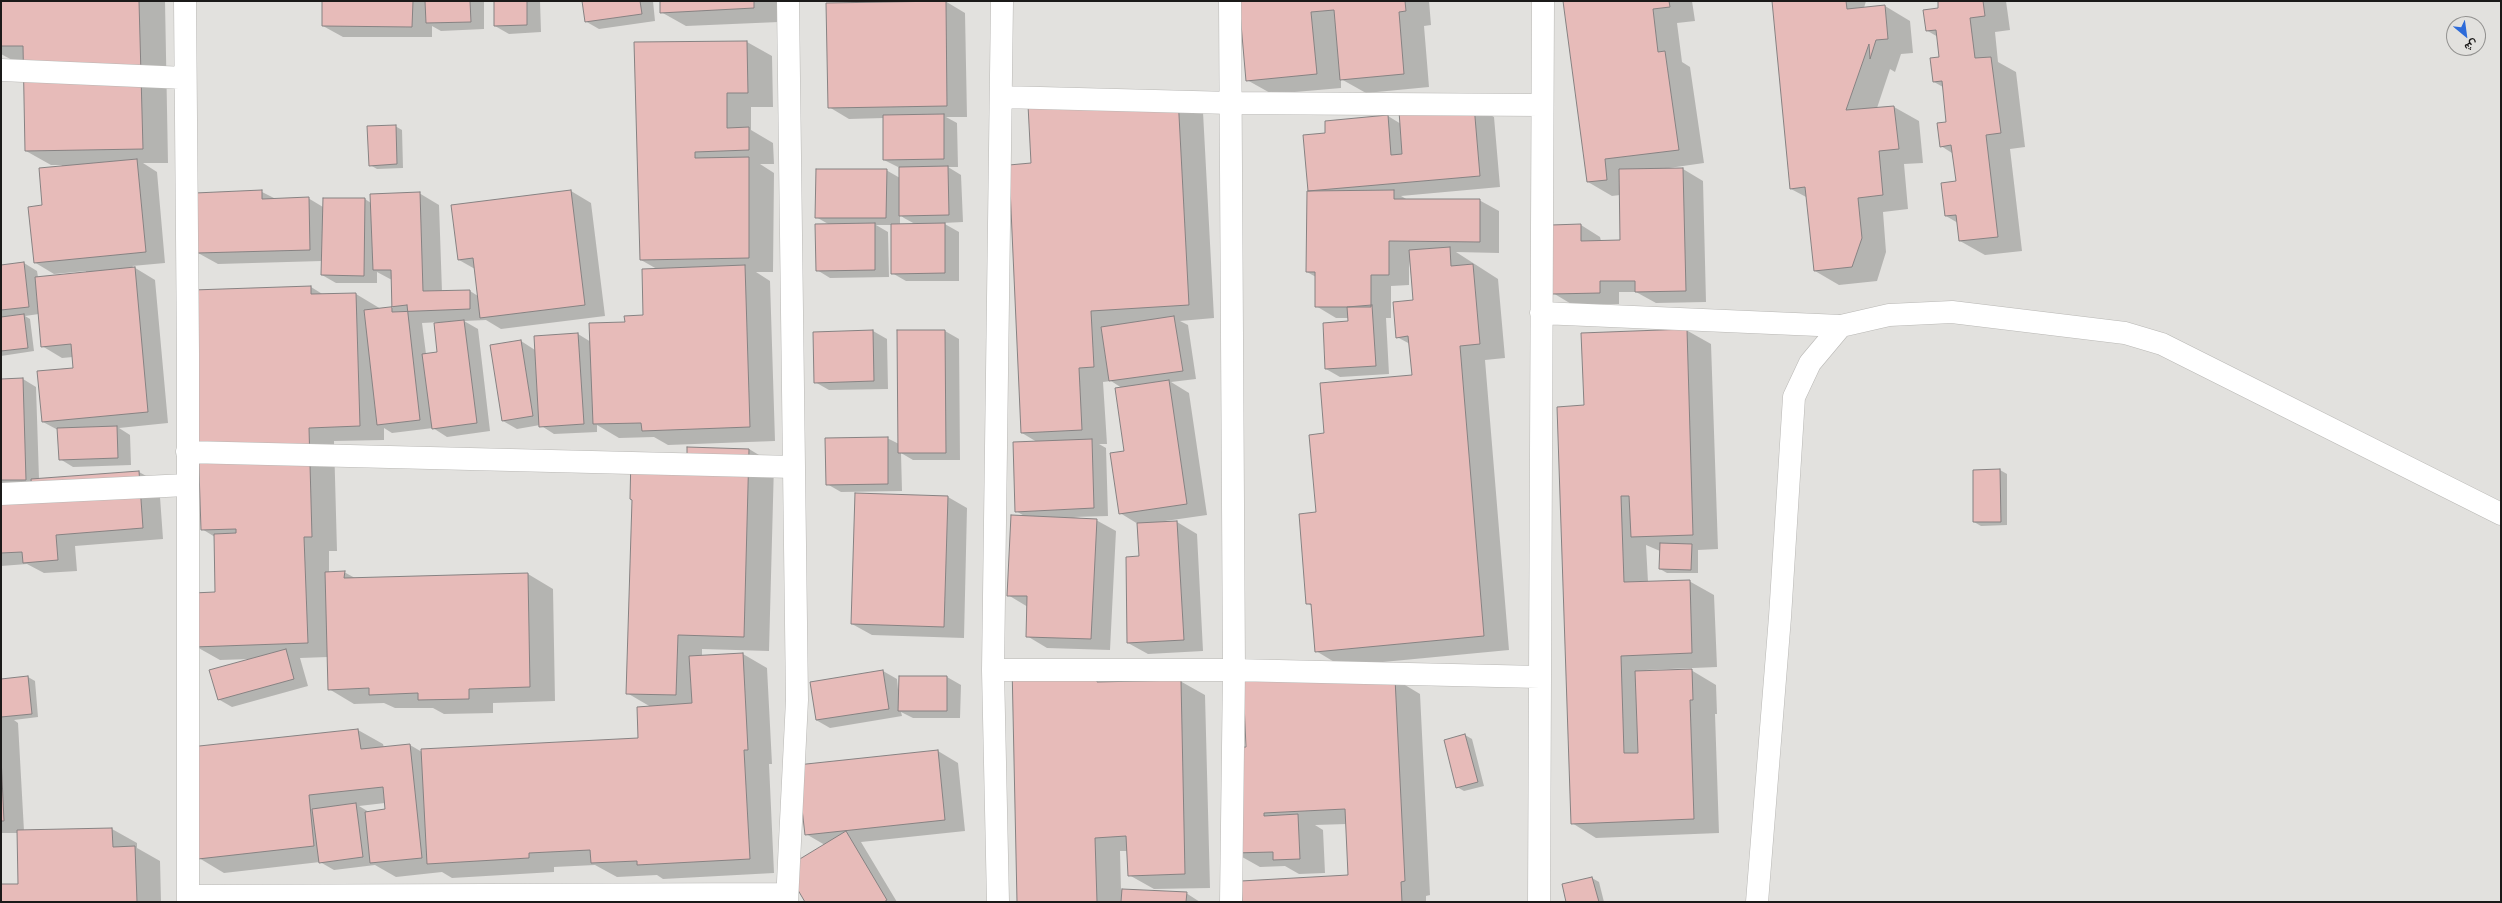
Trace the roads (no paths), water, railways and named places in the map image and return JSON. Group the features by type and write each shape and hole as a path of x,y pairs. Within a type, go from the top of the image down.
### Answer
{"street":[{"path":"185,1 188,899 787,898 797,700 788,1"},
{"path":"998,902 993,670 1002,97 1002,1"},
{"path":"1230,1 1232,103 1234,670 1231,902"},
{"path":"1539,902 1541,105 1543,1"},
{"path":"1,70 185,78"},
{"path":"1002,97 1232,103 1541,105"},
{"path":"1541,313 1841,326 1889,315 1952,312 2124,333 2162,344 2501,514"},
{"path":"1757,902 1780,617 1794,397 1810,363 1841,326"},
{"path":"187,452 794,467"},
{"path":"1,494 186,485"},
{"path":"993,670 1234,670 1540,677"}]}
